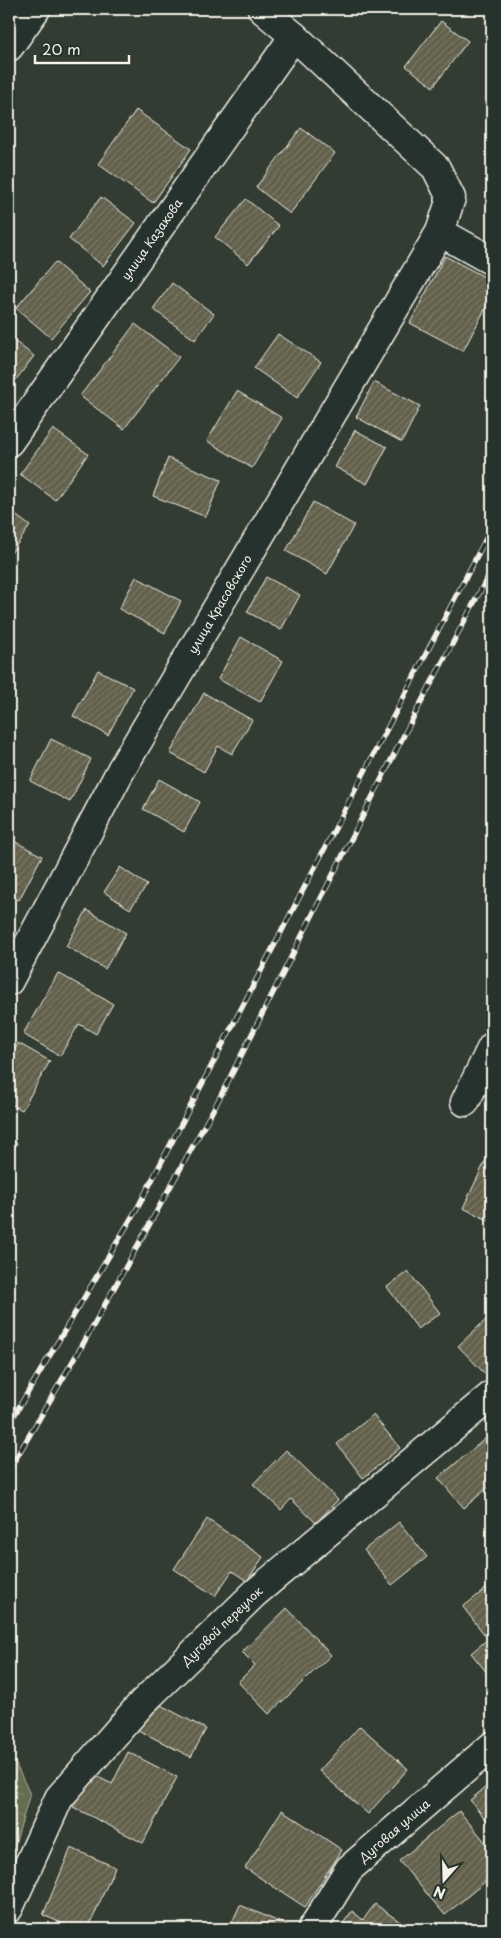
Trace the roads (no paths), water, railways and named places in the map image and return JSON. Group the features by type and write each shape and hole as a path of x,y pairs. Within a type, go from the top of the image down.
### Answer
{"street":[{"path":"9,47 36,9"},
{"name":"улица Красовского","path":"9,981 121,770 440,232 452,198 436,168 294,36 262,9"},
{"name":"улица Казакова","path":"9,442 294,36"},
{"path":"440,232 492,261"},
{"path":"465,1102 492,1046"},
{"name":"Дуговой переулок","path":"9,1908 59,1798 142,1702 255,1593 492,1395"},
{"name":"Дуговая улица","path":"312,1929 348,1869 492,1746"}],"railway":[{"path":"9,1424 138,1207 492,527"},
{"path":"9,1470 83,1344 219,1099 406,731 492,569"}]}
